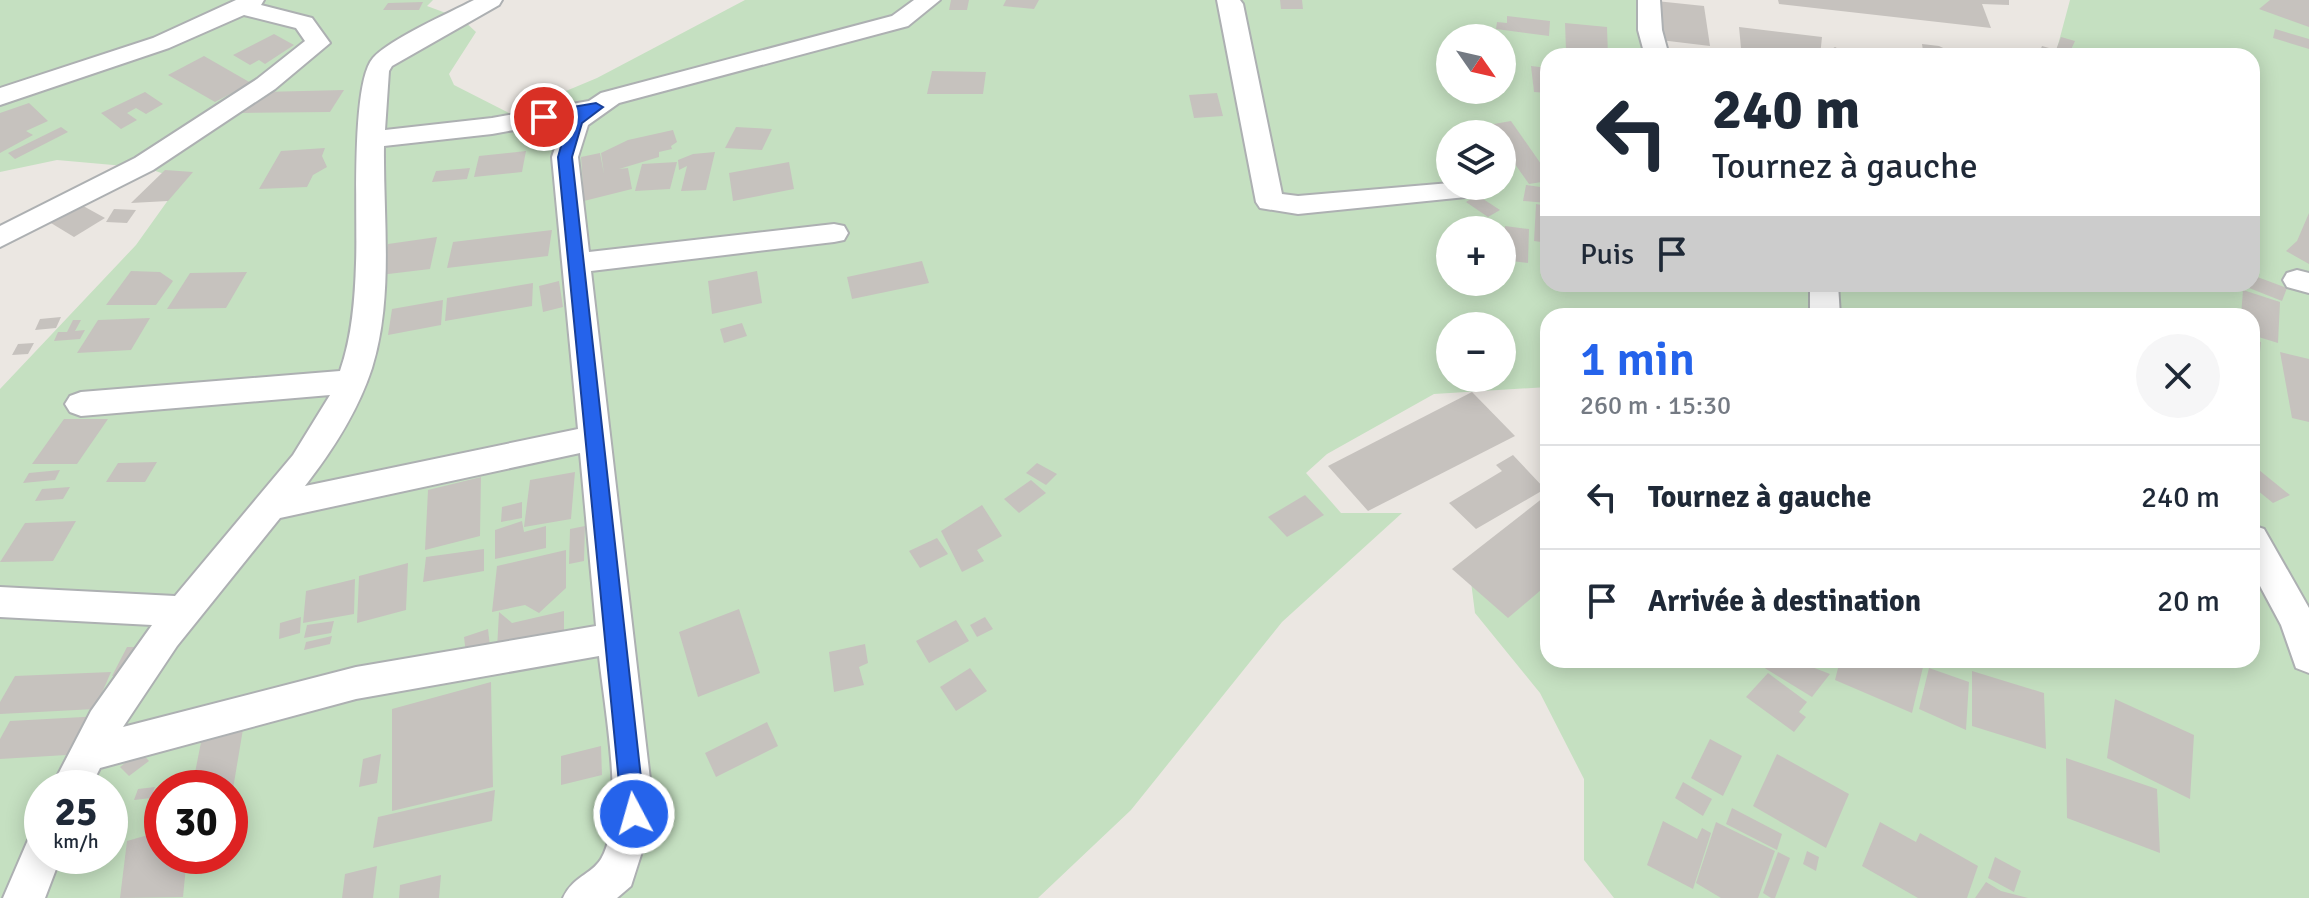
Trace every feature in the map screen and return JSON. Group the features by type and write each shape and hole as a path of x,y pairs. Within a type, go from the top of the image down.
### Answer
{"street":[{"path":"78,770 135,673 270,507 333,423 357,365 367,303 377,71 383,61 491,0"},
{"path":"584,898 617,872 634,814 565,157 576,121 624,94 900,21 929,0"},
{"path":"1228,0 1270,202 1298,205 1436,193"},
{"path":"1649,0 1650,30 1655,48"},
{"path":"0,97 69,70 201,27 248,3 304,23 318,43 266,84 144,164 0,238"},
{"path":"372,139 492,126 596,107"},
{"path":"577,263 834,233"},
{"path":"81,404 350,382"},
{"path":"270,507 595,438"},
{"path":"2260,553 2298,622 2309,657"},
{"path":"0,602 183,611"},
{"path":"86,754 356,683 615,638"},
{"path":"24,898 34,874"}],"green space":[{"path":"0,0 433,0 427,6 462,19 476,32 449,74 454,85 511,114 597,78 745,0 1648,0 1653,47 1667,48 1540,48 1540,292 2260,292 2260,48 2057,48 2070,0 2309,0 2309,898 1614,898 1584,860 1584,779 1540,693 1475,613 1470,574 1540,573 1540,668 2260,668 2260,308 1540,308 1540,387 1516,389 1516,312 1436,312 1436,392 1467,392 1434,394 1327,454 1306,473 1341,513 1402,513 1282,622 1131,810 1038,898 0,898 0,389 136,245 171,196 173,177 147,168 57,160 0,172"}],"building":[{"path":"951,0 969,0 967,10 949,10"},
{"path":"1006,0 1039,0 1034,9 1003,6"},
{"path":"1280,0 1302,0 1303,9 1281,9"},
{"path":"1778,0 2009,0 2009,5 1982,4 1991,28 1779,4"},
{"path":"2270,0 2309,0 2309,27 2259,9"},
{"path":"1656,1 1704,6 1710,46 1660,40"},
{"path":"423,2 419,10 383,10 388,3"},
{"path":"1507,16 1550,21 1549,36 1516,32 1516,24 1497,24 1507,23"},
{"path":"1565,23 1607,27 1608,48 1566,48"},
{"path":"1739,27 1822,37 1821,48 1741,48"},
{"path":"2275,29 2309,39 2309,49 2273,38"},
{"path":"274,34 294,45 265,64 259,60 250,65 233,55"},
{"path":"2061,37 2075,41 2072,48 2057,48"},
{"path":"1922,44 1943,48 1923,48"},
{"path":"204,56 251,83 215,102 168,75"},
{"path":"1531,66 1540,67 1540,92 1534,92"},
{"path":"932,71 986,72 983,94 927,94"},
{"path":"344,90 330,112 240,113 262,92"},
{"path":"145,92 163,104 146,114 136,108 127,113 137,120 121,129 101,113"},
{"path":"1217,93 1223,116 1194,118 1189,95"},
{"path":"29,103 48,121 26,131 33,135 0,153 0,113"},
{"path":"61,127 68,132 15,159 8,153"},
{"path":"736,127 772,129 762,150 725,148"},
{"path":"1516,128 1540,163 1540,182 1529,184 1516,166"},
{"path":"673,130 677,142 671,146 672,149 659,152 659,157 619,169 628,168 632,189 584,201 581,157 600,153 604,174 601,153 628,140"},
{"path":"325,148 322,156 327,167 313,175 307,187 259,189 281,151"},
{"path":"526,151 522,172 474,177 479,156"},
{"path":"715,152 706,190 681,191 687,166 679,170 678,160 693,154"},
{"path":"677,162 670,189 635,191 642,164"},
{"path":"789,162 794,189 733,201 729,173"},
{"path":"470,168 467,179 432,182 436,171"},
{"path":"165,170 193,172 168,201 131,203"},
{"path":"1526,185 1540,187 1540,202 1523,201"},
{"path":"1485,200 1500,210 1487,216 1466,202"},
{"path":"76,202 105,218 74,237 46,220"},
{"path":"1536,204 1540,205 1540,242 1534,241"},
{"path":"114,209 136,210 127,223 106,222"},
{"path":"2309,213 2309,264 2286,251 2297,241"},
{"path":"1516,227 1529,229 1528,263 1516,262"},
{"path":"552,230 548,256 447,268 453,242"},
{"path":"437,237 430,269 380,275 388,244"},
{"path":"922,261 929,283 852,299 847,277"},
{"path":"131,271 160,272 173,281 156,305 106,305"},
{"path":"757,271 762,303 712,314 708,281"},
{"path":"247,272 226,308 167,309 190,273"},
{"path":"2260,278 2287,288 2282,301 2259,292"},
{"path":"559,281 563,307 543,312 539,286"},
{"path":"533,283 532,306 445,321 447,298"},
{"path":"2243,292 2280,302 2278,343 2260,337 2260,308 2242,308"},
{"path":"443,300 441,325 388,335 392,309"},
{"path":"61,317 56,328 35,330 40,319"},
{"path":"150,318 131,350 77,353 98,320"},
{"path":"73,320 81,320 75,331 85,330 80,339 54,341 58,332 67,332"},
{"path":"742,323 747,336 724,343 720,329"},
{"path":"34,343 28,354 12,355 18,344"},
{"path":"2280,352 2309,359 2309,422 2292,418"},
{"path":"1472,392 1515,436 1368,511 1328,466"},
{"path":"64,419 108,419 77,464 32,464"},
{"path":"1513,455 1540,484 1540,492 1476,529 1449,503 1502,471 1496,465"},
{"path":"157,462 145,482 106,482 118,463"},
{"path":"1037,463 1057,474 1046,485 1026,473"},
{"path":"60,470 55,480 23,483 29,473"},
{"path":"2260,471 2290,495 2273,503 2260,492"},
{"path":"575,472 571,519 524,527 530,480"},
{"path":"481,477 480,536 425,550 428,490"},
{"path":"1031,480 1046,493 1019,513 1004,499"},
{"path":"70,487 63,499 35,501 42,489"},
{"path":"1305,495 1324,515 1287,537 1268,517"},
{"path":"1540,500 1540,591 1508,618 1452,569"},
{"path":"522,502 522,518 501,522 502,507"},
{"path":"982,505 1002,536 977,550 984,561 962,572 941,531"},
{"path":"76,521 53,561 0,562 25,523"},
{"path":"522,521 524,532 546,526 546,548 495,559 495,530"},
{"path":"585,526 584,561 569,564 570,529"},
{"path":"937,538 948,554 920,568 909,551"},
{"path":"484,549 484,571 423,582 426,557"},
{"path":"566,550 566,588 539,613 525,605 492,612 497,566"},
{"path":"408,563 406,610 357,623 359,576"},
{"path":"355,579 354,614 303,623 306,591"},
{"path":"739,609 760,673 698,697 679,632"},
{"path":"564,611 564,634 497,649 499,612 512,623"},
{"path":"301,617 300,633 279,639 280,623"},
{"path":"985,617 993,629 977,637 970,625"},
{"path":"956,620 969,641 929,663 916,641"},
{"path":"334,621 331,633 304,638 307,625"},
{"path":"488,629 490,646 466,654 464,637"},
{"path":"332,636 330,644 304,650 306,642"},
{"path":"865,644 868,663 859,667 864,685 834,692 829,652"},
{"path":"127,647 143,647 127,675 112,676"},
{"path":"970,668 987,691 956,711 940,687"},
{"path":"1765,668 1815,668 1830,674 1812,697"},
{"path":"1838,668 1923,668 1912,713 1835,680"},
{"path":"1929,668 1969,682 1966,730 1919,709"},
{"path":"1972,671 2044,693 2046,749 1972,726"},
{"path":"111,672 95,709 0,714 0,702 15,676"},
{"path":"1768,673 1807,702 1799,712 1806,717 1794,732 1746,697"},
{"path":"491,682 493,787 392,811 392,709"},
{"path":"2115,699 2194,735 2190,799 2107,758"},
{"path":"102,716 83,754 0,759 0,739 10,721"},
{"path":"245,717 236,770 196,770 204,727"},
{"path":"767,722 778,746 716,777 705,753"},
{"path":"1710,739 1742,756 1723,796 1691,778"},
{"path":"601,746 602,775 561,785 561,756"},
{"path":"140,751 149,761 129,776 128,770 120,767"},
{"path":"381,754 377,783 359,787 363,759"},
{"path":"1777,754 1849,794 1826,848 1753,806"},
{"path":"2066,758 2157,789 2160,853 2067,818"},
{"path":"1683,782 1712,799 1703,816 1675,798"},
{"path":"144,788 144,799 134,800 138,789"},
{"path":"495,790 492,821 373,848 378,817"},
{"path":"1732,808 1782,834 1777,850 1726,824"},
{"path":"1663,821 1697,839 1702,828 1711,833 1693,889 1647,865"},
{"path":"1716,822 1775,851 1758,898 1721,898 1696,883"},
{"path":"1880,822 1916,842 1920,833 1978,866 1967,898 1918,898 1862,866"},
{"path":"144,836 144,874 185,874 183,897 120,898 123,874 128,874 128,841"},
{"path":"1807,851 1819,857 1816,871 1803,864"},
{"path":"1778,852 1790,858 1775,898 1771,898 1763,893"},
{"path":"1995,857 2021,871 2014,892 1988,878"},
{"path":"377,866 373,898 342,898 345,874"},
{"path":"441,875 439,898 399,898 400,885"},
{"path":"1986,882 2001,891 2028,898 1975,898"}],"route":[{"path":"544,117 596,107 576,121 565,157 634,814"}]}
